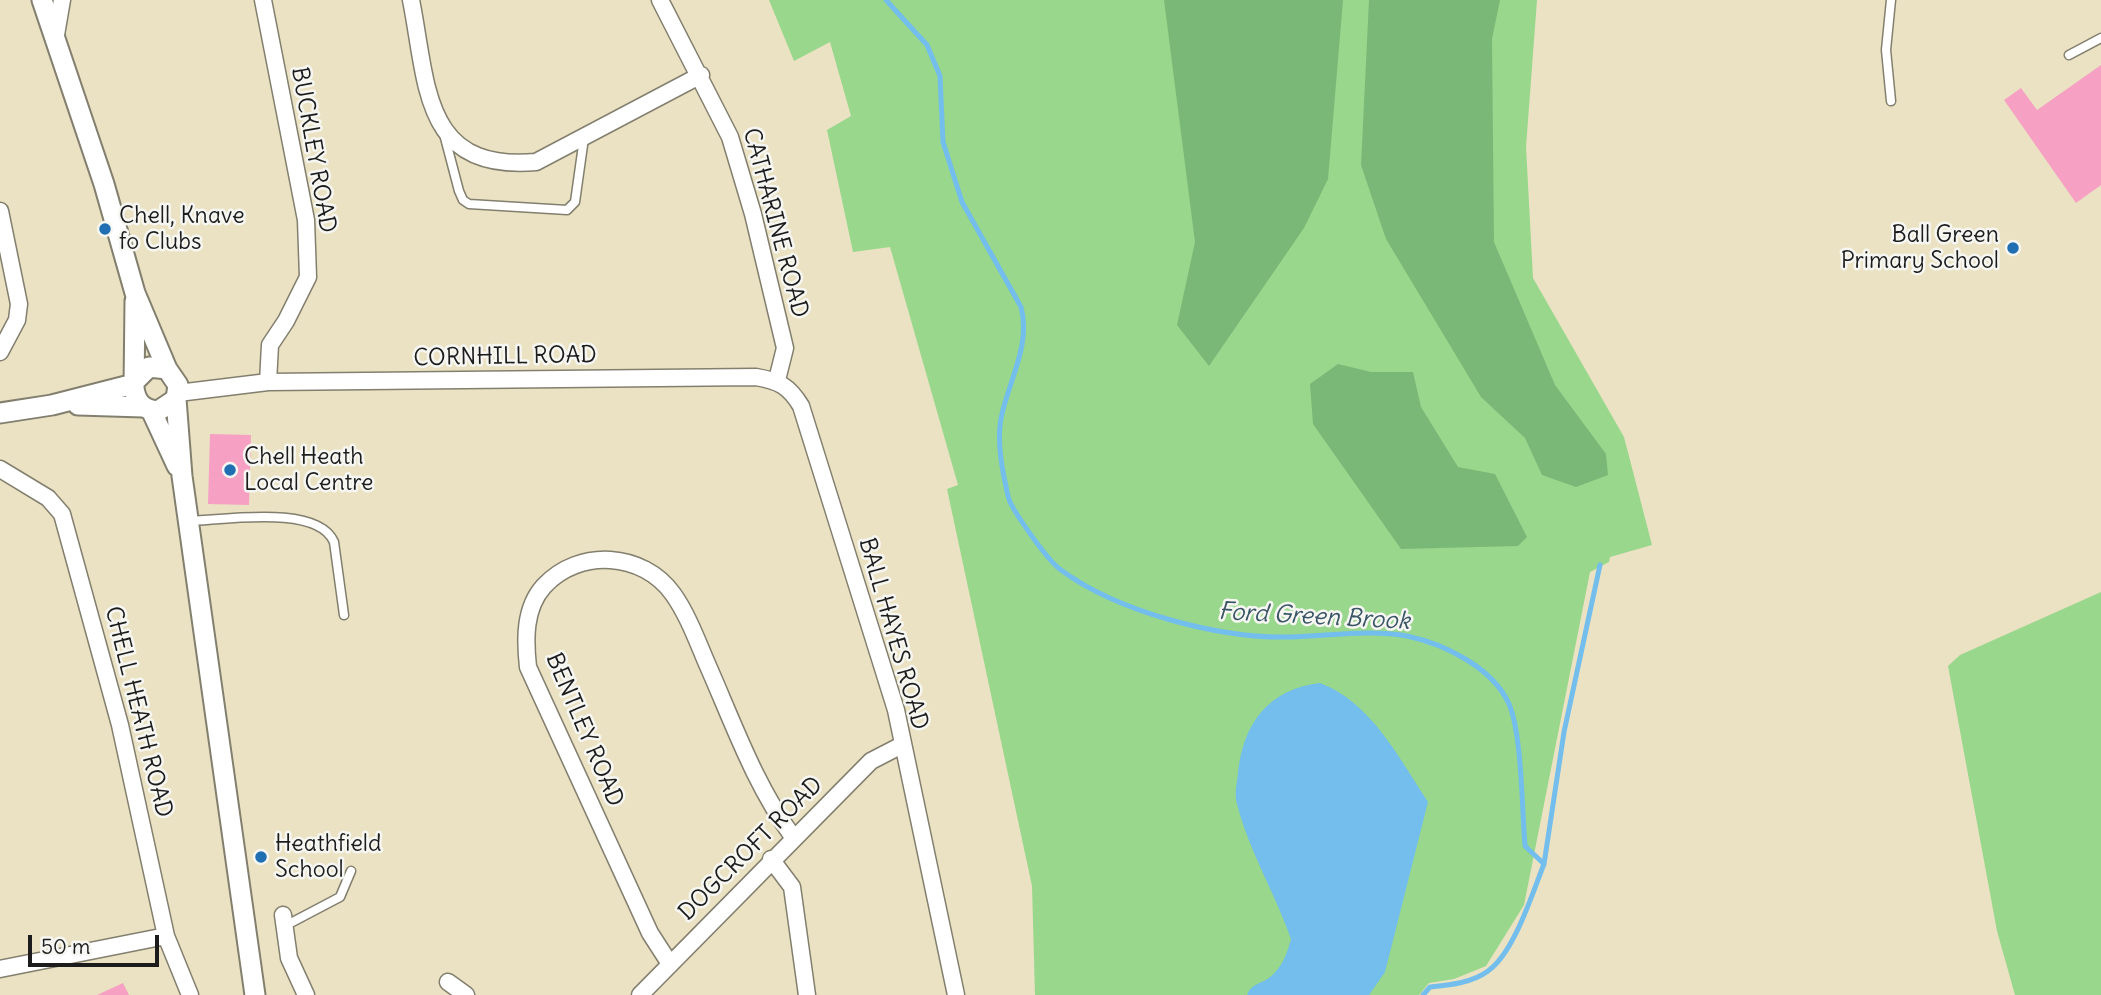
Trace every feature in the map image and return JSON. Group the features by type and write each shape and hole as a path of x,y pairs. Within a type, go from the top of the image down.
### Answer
{"street":[{"path":"42,0 104,184 135,293 174,385 188,521 256,995"},
{"path":"56,35 62,0"},
{"name":"BUCKLEY ROAD","path":"263,0 306,220 308,277 271,345 268,382"},
{"path":"411,0 432,109 461,149 509,164 537,162 701,75"},
{"name":"CATHARINE ROAD","path":"660,0 701,75 730,137 753,214 785,348 777,380"},
{"path":"0,211 19,304 17,320 0,352"},
{"path":"135,293 135,396 147,408 182,476"},
{"path":"0,413 52,405 134,382 149,367 174,385"},
{"name":"CORNHILL ROAD","path":"174,385 742,377 777,380"},
{"name":"BALL HAYES ROAD","path":"777,380 790,389 801,406 896,710 956,995"},
{"path":"52,405 166,409 174,385"},
{"name":"CHELL HEATH ROAD","path":"0,469 48,498 62,514 120,724 166,936 190,995"},
{"name":"BENTLEY ROAD","path":"670,964 650,933 528,667 524,638 531,606 543,587 567,568 609,558 637,563 673,593 768,803 793,837"},
{"name":"DOGCROFT ROAD","path":"640,995 771,859 871,761 902,745"},
{"path":"771,859 792,887 807,995"},
{"path":"283,921 289,958 306,995"},
{"path":"0,969 166,936"},
{"path":"448,982 466,995"}],"lane":[{"path":"1891,0 1886,50 1891,101"},
{"path":"2069,55 2101,38"},
{"path":"441,124 459,191 463,200 469,204 566,210 575,202 584,138"},
{"path":"188,521 293,518 320,525 330,532 334,542 344,615"},
{"path":"283,921 340,897 351,871"}],"green space":[{"path":"769,0 1537,0 1526,147 1533,278 1624,437 1652,545 1610,557 1609,562 1590,572 1524,905 1486,966 1454,979 1429,983 1419,995 1035,995 1032,886 947,489 958,485 890,247 853,252 827,130 851,116 830,42 794,61"},
{"path":"1164,0 1343,0 1328,179 1304,228 1209,366 1177,325 1195,242"},
{"path":"1369,0 1500,0 1492,39 1494,242 1555,385 1606,454 1608,475 1576,487 1542,475 1525,438 1481,397 1386,239 1361,165"},
{"path":"1338,364 1371,372 1413,372 1421,407 1458,467 1495,474 1527,537 1518,546 1401,549 1313,424 1310,384"},
{"path":"2101,592 2101,995 2015,995 1997,931 1948,666 1960,655"}],"water":[{"path":"1320,683 1354,703 1369,717 1395,750 1428,802 1385,972 1369,995 1247,995 1253,986 1269,978 1281,965 1291,939 1248,838 1237,804 1236,788 1241,755 1253,724 1273,701 1286,693"}],"building":[{"path":"2101,65 2101,185 2076,203 2004,100 2021,88 2037,110"},
{"name":"Chell Heath Local Centre","path":"210,434 251,435 249,505 208,504"},
{"path":"123,983 129,995 97,995"}],"waterway":[{"name":"Ford Green Brook","path":"886,0 927,45 940,76 943,142 962,202 1021,307 1023,334 1002,414 1000,454 1010,502 1049,558 1061,570 1084,585 1111,598 1140,610 1202,628 1263,636 1379,633 1422,640 1466,660 1492,679 1502,691 1509,704 1517,734 1525,846 1544,864 1514,937 1497,962 1475,978 1430,987 1423,995"},
{"name":"Ford Green Brook","path":"1544,864 1564,732 1600,565"}],"place":[{"name":"Chell, Knave fo Clubs","path":"105,229"},
{"name":"Ball Green Primary School","path":"2013,248"},
{"name":"Chell Heath Local Centre","path":"230,470"},
{"name":"Heathfield School","path":"261,857"}]}
